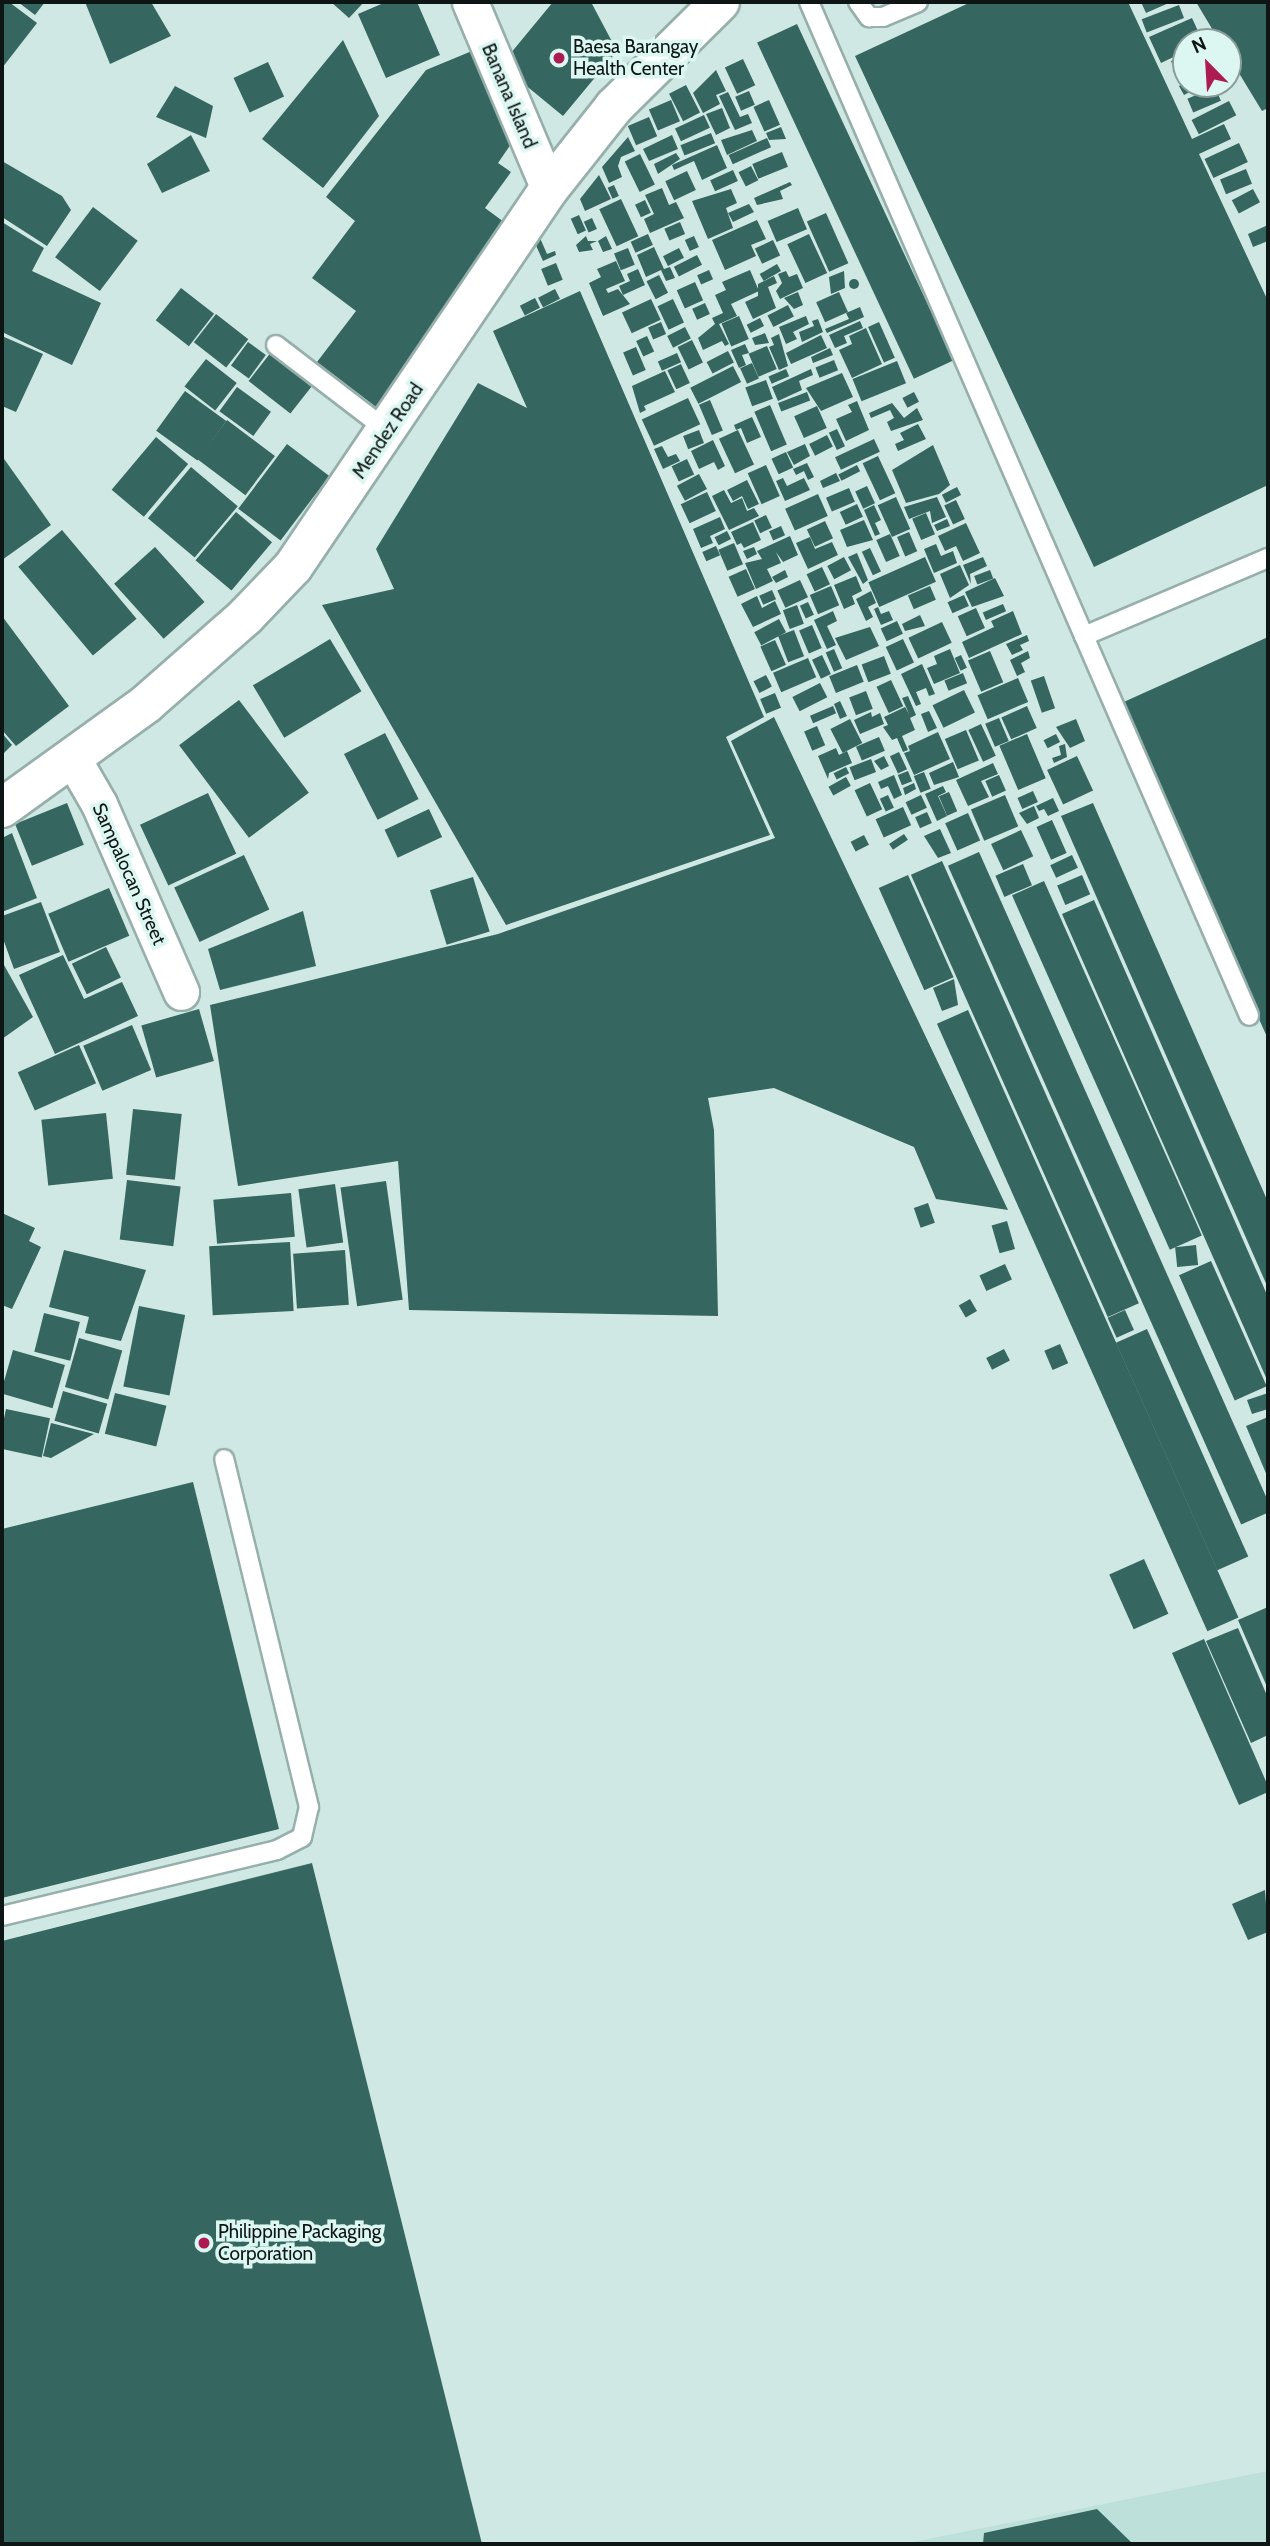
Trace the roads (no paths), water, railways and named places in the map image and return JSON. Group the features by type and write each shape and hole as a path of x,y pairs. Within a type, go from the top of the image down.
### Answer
{"street":[{"name":"Banana Island","path":"470,2 548,189"},
{"name":"Mendez Road","path":"2,808 73,759 246,616 293,567 388,431 548,189 614,107 720,2"},
{"name":"Sampalocan Street","path":"73,759 99,804 181,992"}],"lane":[{"path":"809,2 1249,1016"},
{"path":"858,2 869,17 883,17 918,2"},
{"path":"276,345 388,431"},
{"path":"1084,636 1268,558"},
{"path":"2,1916 277,1850 302,1837 309,1807 225,1459"}],"place":[{"name":"Baesa Barangay Health Center","path":"559,58"},
{"name":"Philippine Packaging Corporation","path":"204,2243"}]}
